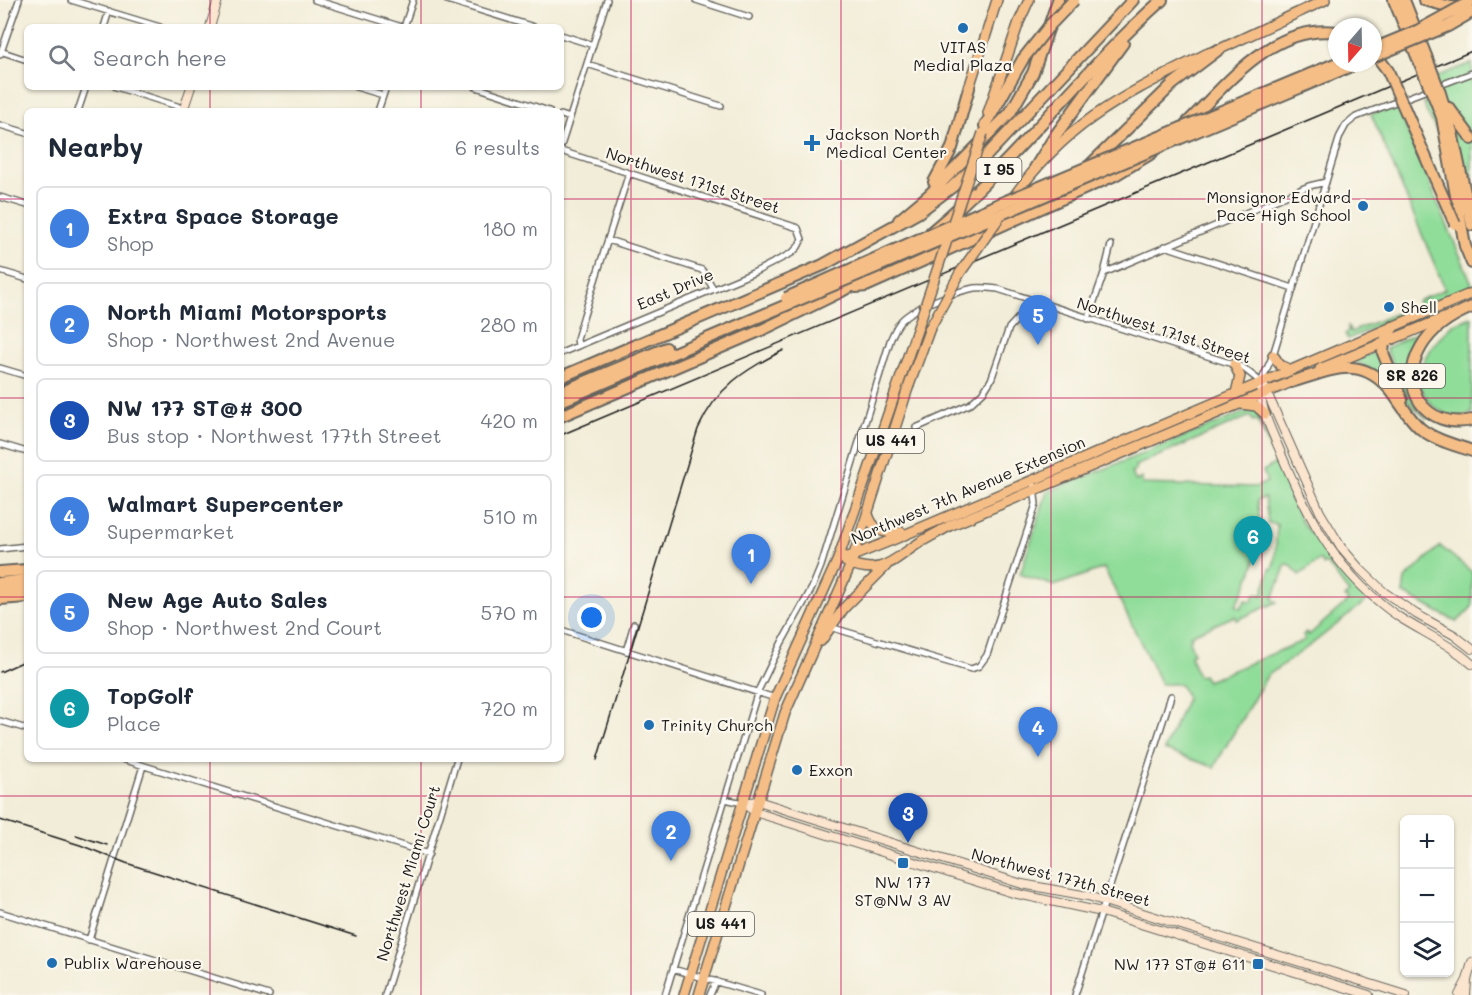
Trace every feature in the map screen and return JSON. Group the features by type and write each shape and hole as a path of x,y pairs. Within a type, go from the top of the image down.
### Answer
{"highway":[{"path":"924,197 930,194 964,157 997,127 1017,103 1035,68 1058,0"},
{"path":"984,130 1023,58 1074,0"},
{"name":"I 95","path":"564,376 823,265 919,212 968,172 1133,0"},
{"name":"I 95","path":"564,415 742,338 849,287 904,254 969,200 1129,31 1162,0"},
{"path":"1394,0 1436,91 1465,246"},
{"path":"1404,0 1422,58"},
{"path":"1424,0 1451,7 1472,7"},
{"path":"1382,46 1419,30 1472,1"},
{"path":"1382,53 1448,26 1472,12"},
{"path":"1035,168 1077,106 1121,49 1129,31"},
{"path":"849,287 866,286 1115,175 1148,156 1187,123 1247,64 1267,49 1306,33 1328,32"},
{"path":"1029,212 1084,171 1173,84 1218,50"},
{"path":"1382,63 1388,71 1472,263"},
{"path":"564,400 999,204 1328,67"},
{"path":"564,391 887,264 1191,132 1336,72"},
{"path":"891,229 924,197 941,171 950,153 969,88"},
{"path":"1436,91 1472,139"},
{"path":"1444,101 1460,163 1472,225"},
{"name":"SR 826","path":"1468,308 1442,323 1421,347 1412,378 1415,393 1422,405 1433,415 1458,423 1472,420"},
{"path":"1393,327 1384,342 1383,353 1408,414"},
{"path":"1291,382 1339,368 1353,367 1368,371 1381,380 1421,429 1472,451"},
{"path":"0,572 24,570"},
{"path":"0,583 24,580"},
{"path":"0,591 24,588"},
{"path":"0,599 24,597"}],"main road":[{"path":"969,88 998,0"},
{"name":"US 441","path":"699,995 785,713 853,560 907,391 930,328 954,282 1035,168 1075,130 1110,104 1208,53 1325,0"},
{"name":"US 441","path":"684,995 775,698 838,559 1027,3"},
{"name":"Northwest 7th Avenue Extension","path":"853,560 906,532 1472,292"},
{"name":"Northwest 7th Avenue Extension","path":"838,559 853,560 866,569 886,566 949,526 1468,308"},
{"path":"1273,355 1280,365 1291,370"},
{"path":"1234,364 1240,376 1236,393"},
{"path":"1239,404 1256,406 1265,414"},
{"path":"868,514 873,525 880,531 906,532"},
{"path":"809,658 851,601 886,566"}],"street":[{"path":"19,0 0,53 24,59"},
{"path":"71,0 150,24"},
{"path":"211,24 218,0"},
{"path":"315,0 393,24"},
{"path":"404,24 413,0"},
{"path":"447,0 524,24"},
{"path":"564,137 607,0"},
{"path":"696,0 749,17"},
{"path":"105,24 109,11"},
{"path":"564,36 593,45"},
{"path":"587,64 721,106"},
{"path":"1472,73 1350,120 1340,136 1273,355 1261,382 1264,393 1320,512 1341,547 1384,592 1472,649"},
{"path":"79,108 85,90"},
{"path":"124,90 176,108"},
{"path":"185,108 189,90"},
{"path":"366,90 383,95"},
{"path":"379,108 385,90"},
{"path":"485,90 540,108"},
{"path":"564,116 570,118"},
{"path":"0,125 24,132"},
{"name":"Northwest 171st Street","path":"564,153 798,228 802,239 798,247"},
{"path":"578,345 577,339 584,315 629,174"},
{"path":"1104,273 1309,186 1326,182"},
{"path":"0,197 24,204"},
{"path":"608,240 702,270 714,288"},
{"path":"1088,319 1111,245"},
{"path":"1165,246 1293,288"},
{"name":"East Drive","path":"564,350 755,272 792,253 798,247"},
{"path":"0,271 24,277"},
{"name":"Northwest 171st Street","path":"758,691 782,642 813,588 894,331 911,313 959,292 986,288 998,289 1234,364 1242,367 1261,382"},
{"path":"916,428 970,404 984,391 991,380 1009,328 1034,301"},
{"path":"0,368 24,375"},
{"path":"1264,393 1265,414 1316,530 1343,565 1379,602 1401,618 1440,639 1472,664"},
{"path":"0,444 24,451"},
{"path":"830,627 971,669 980,666 987,655 1036,504 1033,479"},
{"path":"0,549 24,546"},
{"path":"626,651 634,624"},
{"path":"564,631 775,698"},
{"path":"665,995 758,691"},
{"path":"1075,995 1171,696"},
{"path":"0,721 24,728"},
{"path":"131,762 429,855"},
{"name":"Northwest Miami Court","path":"386,995 456,762"},
{"path":"89,940 143,766"},
{"name":"Northwest 177th Street","path":"725,799 743,803 758,801 1022,884 1078,893 1406,995"},
{"name":"Northwest 177th Street","path":"743,803 755,812 1013,893 1102,912 1369,995"},
{"path":"0,912 268,995"},
{"path":"1466,995 1472,962"},
{"path":"673,969 761,995"},
{"path":"1344,987 1350,978"},
{"path":"710,995 716,981"},
{"path":"1457,995 1469,981"}],"green space":[{"path":"1472,63 1472,182 1439,135 1426,111 1420,83"},
{"path":"1397,106 1472,284 1472,287 1421,306 1417,301 1445,289 1371,114"},
{"path":"1409,308 1410,312 1348,339 1345,334 1348,327 1351,332"},
{"path":"1472,317 1472,413 1461,416 1449,415 1437,409 1427,399 1422,390 1420,374 1429,351 1450,327"},
{"path":"1433,325 1412,355 1406,382 1409,395 1427,419 1406,400 1386,348"},
{"path":"1377,351 1394,389 1375,371 1352,360"},
{"path":"1253,409 1261,414 1259,418 1302,523 1369,599 1267,676 1214,767 1164,750 1187,698 1180,684 1161,684 1104,568 1054,586 1020,574 1047,492","holes":["1250,416 1253,421 1257,419 1276,463 1263,471 1267,482 1255,487 1142,484 1142,478 1136,481 1131,473 1136,470 1135,466","1265,498 1268,523 1277,524 1275,559 1262,595 1256,593 1251,602 1246,599 1241,608 1236,605 1253,567 1259,541 1257,500","1320,560 1323,565 1327,563 1349,593 1345,597 1348,601 1309,635 1306,632 1303,635 1305,640 1207,681 1203,675 1198,676 1190,655 1194,653 1189,641 1192,638 1190,635 1235,616 1237,620 1277,602 1273,599 1286,564 1291,565 1299,575"]},
{"path":"1440,546 1472,572 1472,607 1457,622 1403,593 1405,579"}],"railway":[{"path":"564,434 1472,51"},
{"path":"597,760 698,429 714,402 733,381 784,350"},
{"path":"0,672 24,661"},
{"path":"0,820 80,845 126,863 356,936"},
{"path":"76,835 107,845"}],"place":[{"name":"VITAS Medial Plaza","path":"963,28"},
{"name":"Jackson North Medical Center","path":"812,143"},
{"name":"Monsignor Edward Pace High School","path":"1363,206"},
{"name":"Shell","path":"1389,307"},
{"name":"New Age Auto Sales","path":"1038,345"},
{"name":"TopGolf","path":"1253,566"},
{"name":"Extra Space Storage","path":"751,584"},
{"name":"Trinity Church","path":"649,725"},
{"name":"Walmart Supercenter","path":"1038,757"},
{"name":"Exxon","path":"797,770"},
{"name":"NW 177 ST@# 300","path":"908,843"},
{"name":"North Miami Motorsports","path":"671,861"},
{"name":"NW 177 ST@NW 3 AV","path":"903,863"},
{"name":"Publix Warehouse","path":"52,963"},
{"name":"NW 177 ST@# 611","path":"1258,964"}]}
